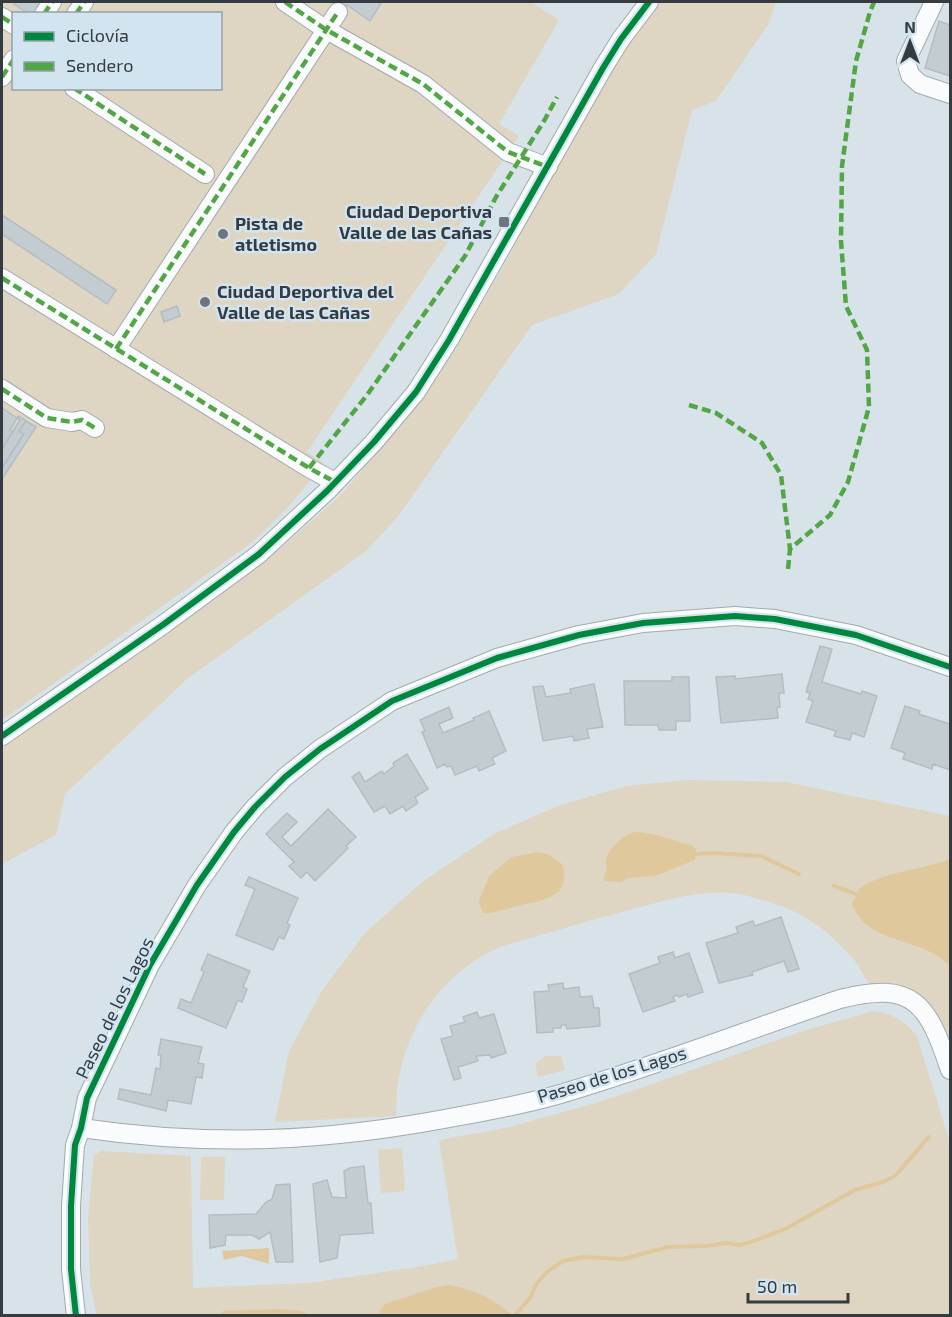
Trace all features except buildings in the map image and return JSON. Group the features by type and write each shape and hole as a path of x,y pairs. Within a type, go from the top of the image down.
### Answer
{"street":[{"path":"285,2 325,29 423,84 508,152 548,167"},
{"path":"2,736 164,624 250,560 331,487 374,442 416,392 483,282 621,39 649,2"},
{"path":"934,2 906,61 909,75 920,84 951,94"},
{"path":"116,349 338,12"},
{"path":"78,90 205,174"},
{"path":"2,278 309,468 331,487"},
{"path":"2,389 47,417 72,422 82,420 95,428"},
{"name":"Paseo de los Lagos","path":"76,1316 70,1269 70,1206 75,1145 87,1098 150,966 197,885 234,832 285,777 320,748 392,701 497,658 541,644 643,623 735,616 775,619 856,635 951,667"},
{"name":"Paseo de los Lagos","path":"81,1128 169,1138 249,1141 359,1134 404,1127 555,1095 658,1064 840,999 871,992 903,996 921,1008 931,1022 951,1070"}],"shaded area":[{"name":"Ciudad Deportiva del Valle de las Cañas","path":"2,2 531,2 559,20 499,124 519,136 307,452 324,463 292,503 254,541 2,720"},
{"path":"661,2 776,2 769,23 716,101 692,110 656,254 619,294 532,325 397,518 366,551 187,679 65,794 56,835 2,864 2,748 229,587 282,547 342,494 403,421 455,350 508,258 578,125 622,50"},
{"path":"686,780 786,782 950,816 950,1051 936,1023 873,987 847,951 819,926 787,908 747,896 731,893 702,894 658,903 512,943 475,961 454,977 436,996 410,1040 397,1090 396,1116 275,1122 289,1051 323,989 365,933 423,881 494,834 560,805 627,786"},
{"path":"633,832 656,835 693,846 696,850 695,860 655,876 628,878 621,882 605,881 607,856 620,840"},
{"path":"538,852 548,854 562,864 564,876 559,891 544,899 496,912 483,913 479,903 490,875 512,857"},
{"path":"950,859 950,966 926,950 870,927 859,917 852,904 860,888 893,874"},
{"path":"873,1011 898,1019 917,1036 950,1143 950,1315 97,1316 90,1284 88,1218 94,1155 101,1151 191,1156 193,1288 309,1283 424,1266 458,1259 439,1140 510,1127 609,1099 803,1031"},
{"path":"546,1056 561,1056 565,1070 538,1077 535,1063"},
{"path":"402,1148 405,1191 381,1193 378,1150"},
{"path":"201,1157 225,1157 224,1200 200,1200"},
{"path":"269,1248 269,1264 242,1256 224,1260 222,1251"},
{"path":"449,1285 483,1296 512,1315 380,1315 379,1312 385,1304"},
{"path":"279,1309 302,1311 308,1315 220,1315 223,1311"}],"waterway":[{"path":"694,854 761,856 799,874"},
{"path":"834,886 861,896"},
{"path":"514,1316 530,1298 537,1283 548,1271 563,1261 583,1257 623,1259 668,1247 727,1243 739,1245 751,1242 785,1229 855,1190 895,1176 929,1137"}],"marked path":[{"path":"45,12 52,2"},
{"path":"77,12 84,2"},
{"path":"285,2 325,29 423,84 508,152 548,167"},
{"path":"788,569 790,549 830,515 848,482 869,407 867,350 846,306 841,241 842,166 856,61 874,2"},
{"path":"116,349 338,12"},
{"path":"2,17 12,24"},
{"path":"2,77 12,62"},
{"path":"77,90 205,174"},
{"path":"309,468 367,395 465,256 496,197 557,97"},
{"path":"2,278 335,482"},
{"path":"2,389 47,418 72,422 82,420 95,428"},
{"path":"689,405 716,413 762,443 781,475 790,549"}],"cycle path":[{"path":"2,736 164,624 259,554 327,491 374,442 416,392 449,340 603,68 621,39 649,2"},
{"path":"76,1316 71,1269 71,1206 75,1145 87,1098 150,965 197,885 234,832 255,807 285,777 320,749 392,701 497,658 579,635 643,623 735,616 775,619 856,635 950,667"}],"place":[{"name":"Ciudad Deportiva Valle de las Cañas","path":"504,222"},
{"name":"Pista de atletismo","path":"223,234"},
{"name":"Ciudad Deportiva del Valle de las Cañas","path":"205,302"}]}
